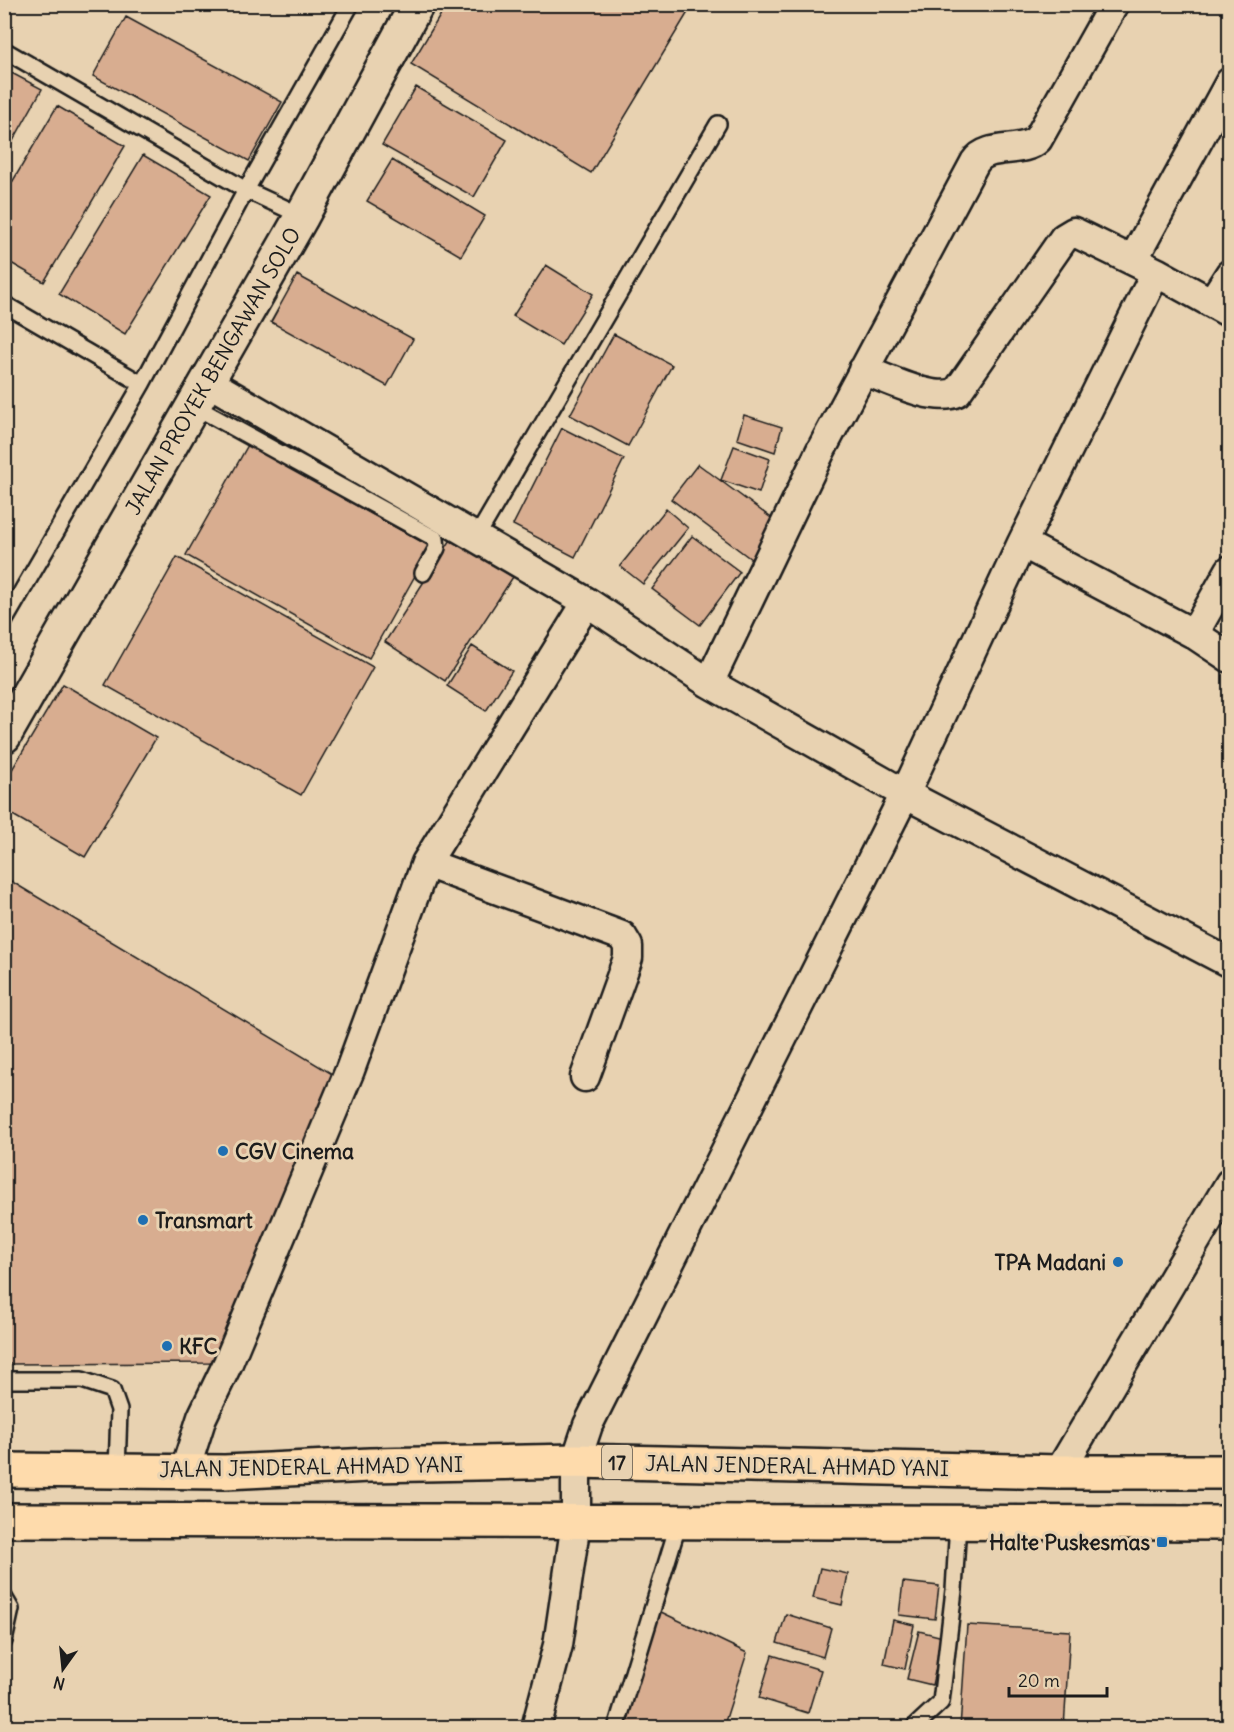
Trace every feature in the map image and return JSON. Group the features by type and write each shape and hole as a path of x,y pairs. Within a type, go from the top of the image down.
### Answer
{"highway":[{"name":"JALAN JENDERAL AHMAD YANI","path":"4,1470 225,1472 370,1465 576,1461 1059,1472 1230,1472"},
{"path":"225,1472 226,1519"},
{"path":"4,1520 1230,1523"}],"street":[{"name":"JALAN PROYEK BENGAWAN SOLO","path":"4,736 302,216 417,4"},
{"path":"709,683 821,450 977,158 993,152 1028,146 1038,139 1114,4"},
{"path":"536,1728 558,1645 576,1522 576,1461 588,1425 905,794 1022,543 1145,266 1230,82"},
{"path":"862,370 926,392 950,395 963,388 1067,235 1078,232 1221,307 1230,274"},
{"path":"201,394 476,538 587,602 709,683 905,794 1230,963"},
{"path":"1022,543 1194,634 1230,658"},
{"path":"1194,634 1230,570"},
{"path":"185,1470 202,1417 228,1363 350,1070 426,862 587,602"},
{"path":"426,862 622,936 628,946 628,958 585,1077"},
{"path":"1059,1472 1230,1183"}],"lane":[{"path":"4,622 142,384 246,190 351,4"},
{"path":"4,50 246,190 302,216"},
{"path":"476,538 718,124"},
{"path":"4,304 142,384"},
{"path":"201,394 436,538 437,548 423,573"},
{"path":"4,1380 82,1380 112,1390 119,1410 117,1471"},
{"path":"616,1728 679,1522"},
{"path":"913,1728 941,1702 954,1590 958,1522"},
{"path":"4,1597 11,1609 4,1641"}],"building":[{"path":"447,4 693,4 591,173 411,64"},
{"path":"126,17 282,102 249,161 93,76"},
{"path":"4,69 42,89 4,157"},
{"path":"416,87 507,140 474,197 382,145"},
{"path":"57,106 125,146 44,282 4,259 4,196"},
{"path":"143,155 211,195 125,334 59,294"},
{"path":"392,160 485,216 461,256 367,201"},
{"path":"546,265 593,294 561,345 513,316"},
{"path":"297,275 413,339 387,386 271,322"},
{"path":"614,334 672,365 628,446 570,415"},
{"path":"744,415 782,427 775,452 737,439"},
{"path":"562,428 624,459 575,557 513,525"},
{"path":"248,445 431,547 369,658 186,555"},
{"path":"734,446 770,459 759,493 721,480"},
{"path":"698,464 778,523 751,559 671,499"},
{"path":"666,509 688,528 643,584 620,566"},
{"path":"692,536 740,572 700,625 652,589"},
{"path":"452,538 513,577 445,681 385,642"},
{"path":"177,557 373,667 301,795 105,685"},
{"path":"472,646 512,671 486,711 447,686"},
{"path":"63,684 156,738 85,857 4,810 4,783"},
{"name":"Transmart","path":"4,877 339,1078 225,1363 4,1364"},
{"path":"820,1568 848,1574 842,1605 813,1598"},
{"path":"903,1582 939,1586 935,1619 899,1615"},
{"path":"659,1611 747,1653 723,1728 625,1728"},
{"path":"786,1614 831,1628 823,1657 777,1643"},
{"path":"893,1620 914,1625 905,1669 884,1664"},
{"path":"967,1625 1070,1631 1064,1728 960,1728"},
{"path":"919,1631 943,1637 932,1685 907,1679"},
{"path":"772,1655 821,1670 808,1713 759,1698"}],"place":[{"name":"CGV Cinema","path":"223,1151"},
{"name":"Transmart","path":"143,1220"},
{"name":"TPA Madani","path":"1118,1262"},
{"name":"KFC","path":"167,1346"},
{"name":"Halte Puskesmas","path":"1162,1542"}]}
